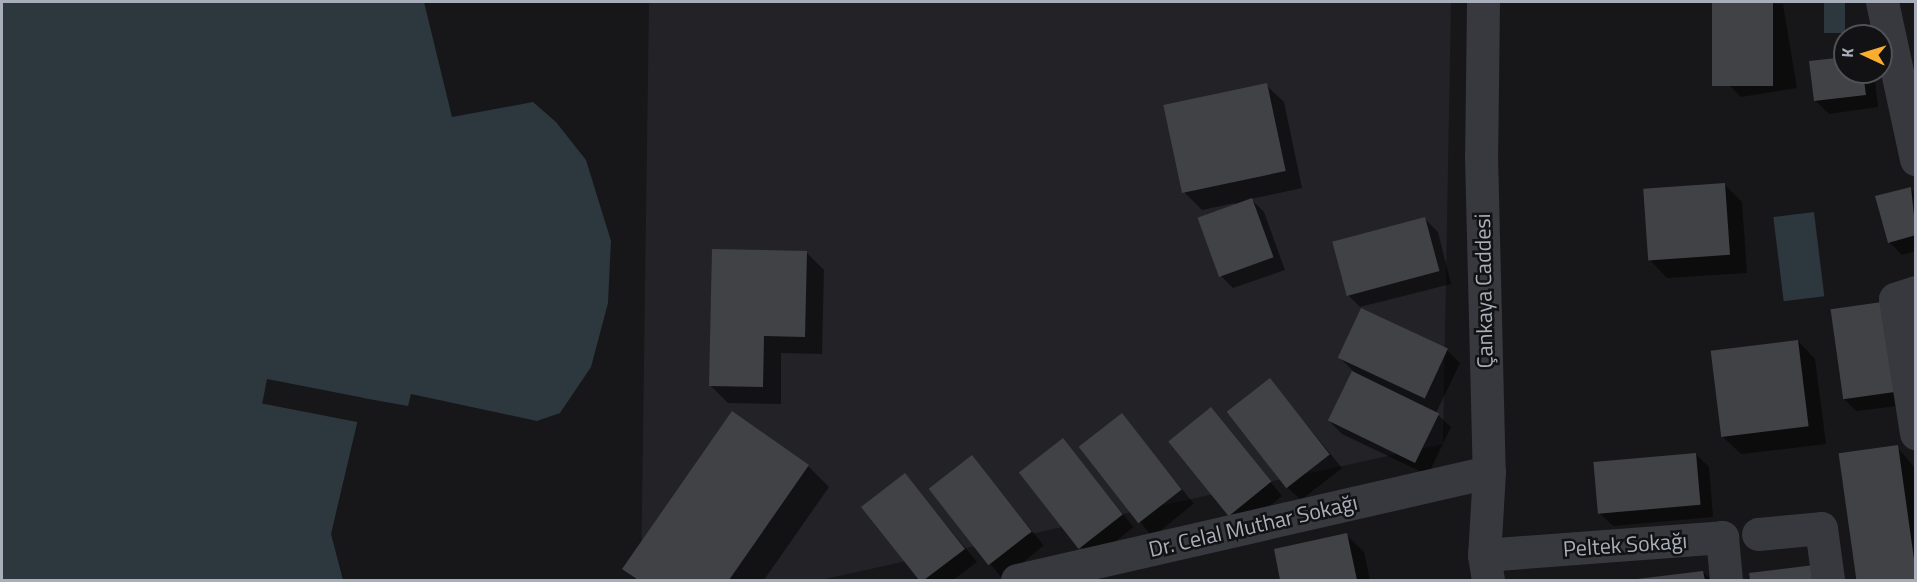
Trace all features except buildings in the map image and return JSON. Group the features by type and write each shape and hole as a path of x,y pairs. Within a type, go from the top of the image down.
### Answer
{"street":[{"name":"Çankaya Caddesi","path":"1483,2 1481,155 1489,472 1486,568"},
{"path":"1882,2 1916,159"},
{"path":"1916,292 1895,299 1916,433"},
{"name":"Dr. Celal Muthar Sokağı","path":"1022,580 1489,472"},
{"path":"1758,534 1821,528 1828,580"},
{"name":"Peltek Sokağı","path":"1486,568 1722,537 1726,580"}],"shaded area":[{"path":"2,2 424,2 452,117 533,102 556,122 586,160 611,241 608,303 591,367 560,413 537,421 411,394 408,406 363,398 331,534 343,580 2,580"},
{"path":"649,2 1451,2 1443,444 820,580 641,580"},
{"path":"1824,2 1845,2 1845,24 1833,24 1833,33 1824,33"},
{"path":"1814,212 1824,296 1784,301 1773,217"}],"pier":[{"path":"267,379 363,398 358,422 262,404"}]}
